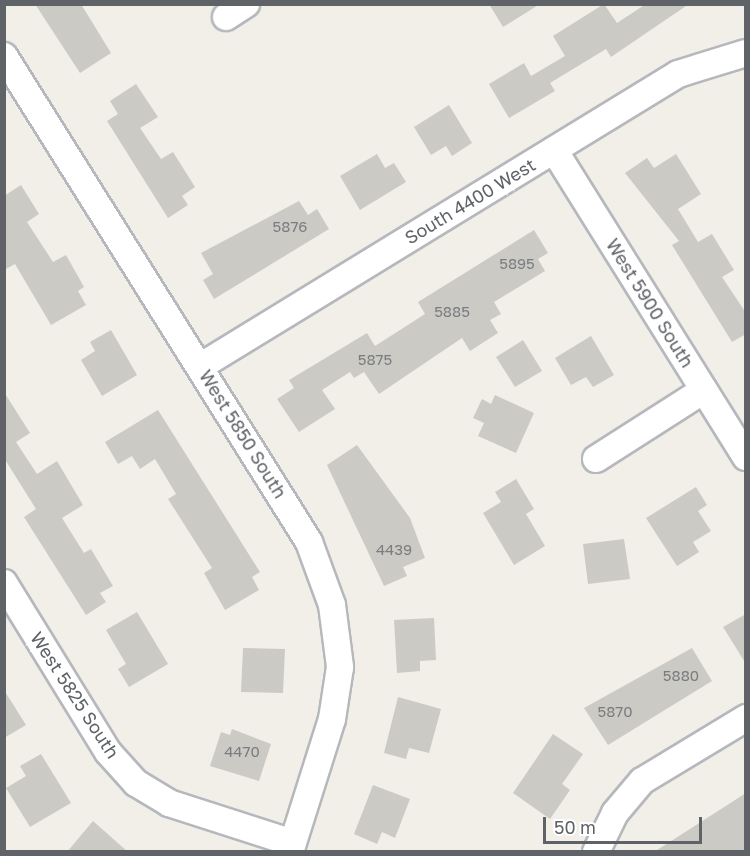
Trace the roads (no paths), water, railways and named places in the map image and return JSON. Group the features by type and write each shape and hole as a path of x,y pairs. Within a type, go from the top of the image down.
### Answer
{"street":[{"name":"South 4400 West","path":"201,366 678,74 746,53"},
{"name":"West 5850 South","path":"4,56 201,366 309,542 332,605 340,667 332,719 291,847"},
{"name":"West 5900 South","path":"554,150 746,457"},
{"path":"596,459 704,390"},
{"name":"West 5825 South","path":"4,583 108,752 136,783 169,803 291,847"},
{"path":"596,852 615,813 642,781 746,718"}]}
